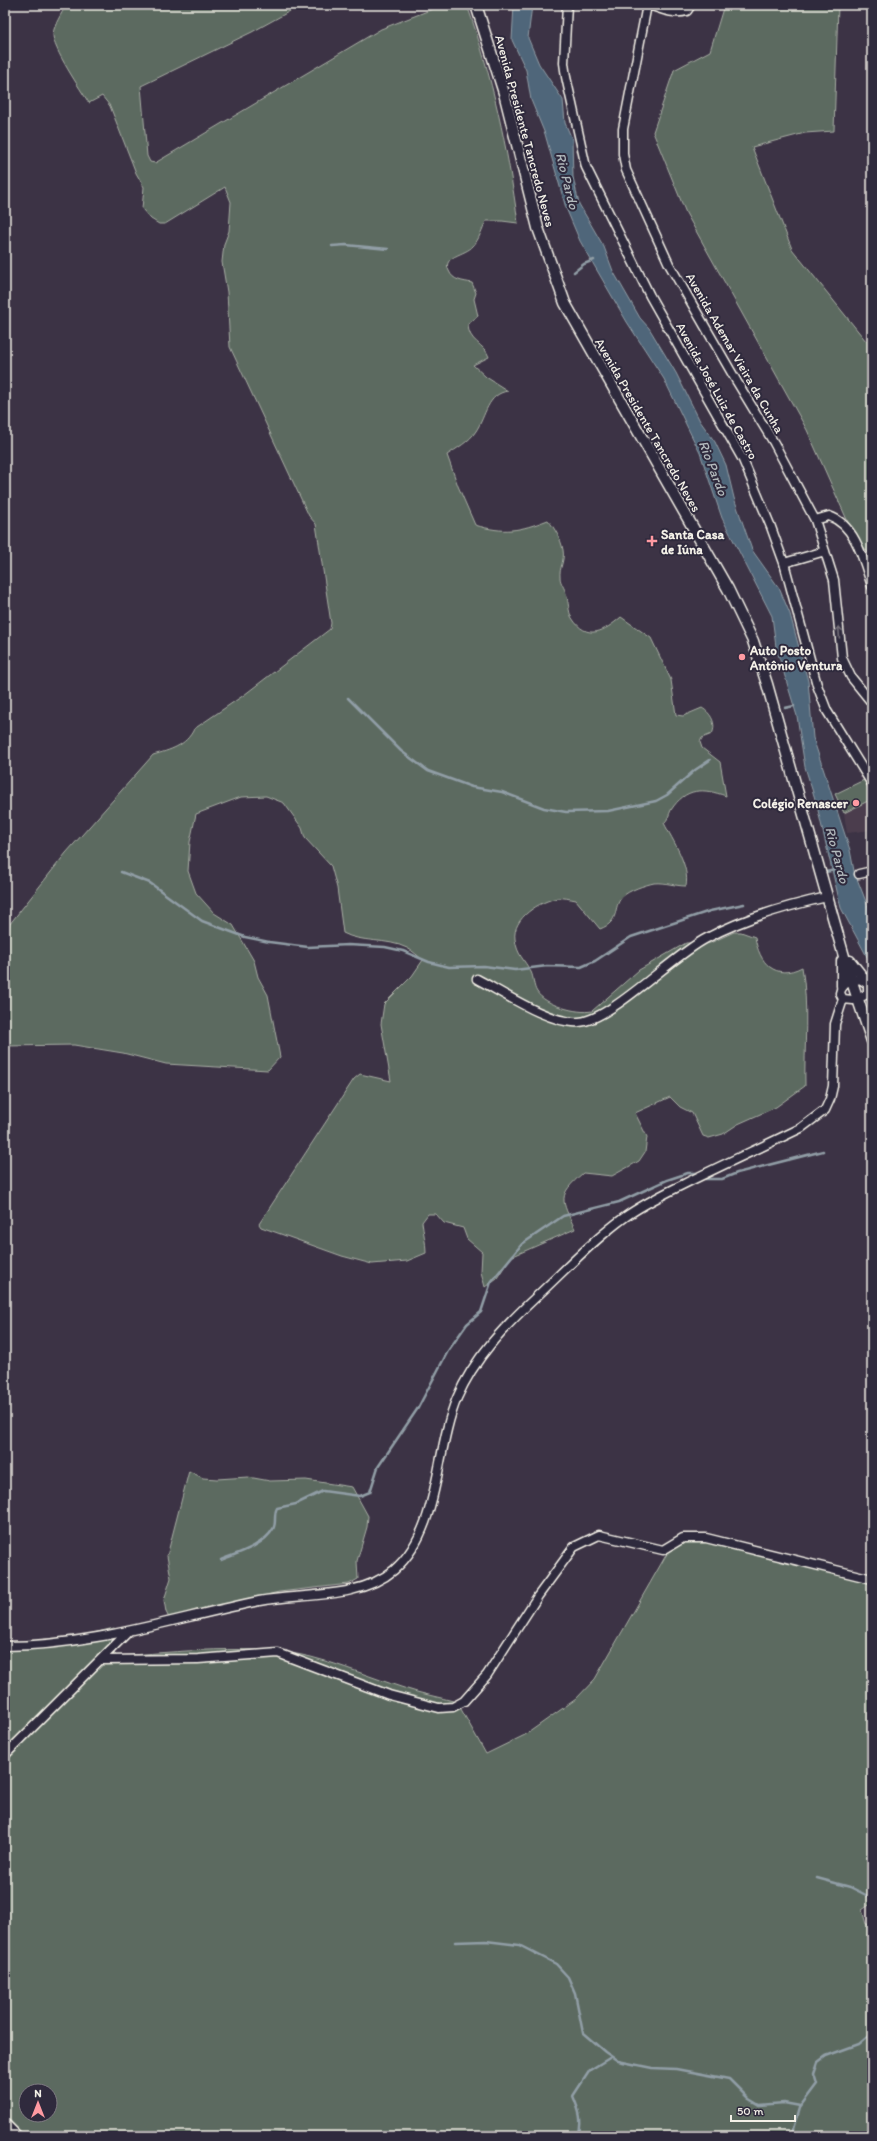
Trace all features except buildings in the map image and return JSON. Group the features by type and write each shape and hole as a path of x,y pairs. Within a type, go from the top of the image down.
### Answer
{"main road":[{"name":"Avenida Presidente Tancredo Neves","path":"476,5 504,92 538,228 565,304 728,589 753,641 767,684 853,985"},
{"path":"840,941 854,968 869,984"},
{"path":"840,941 842,986"},
{"path":"853,985 872,1040"}],"street":[{"name":"Avenida José Luiz de Castro","path":"567,5 564,63 586,167 650,296 743,460 771,527 784,563 815,678 827,711 872,784"},
{"path":"648,5 674,12 687,11 692,5"},
{"name":"Avenida Ademar Vieira da Cunha","path":"648,5 623,129 623,154 626,170 669,264 774,443 815,520 834,580 842,658 851,677 872,703"},
{"path":"815,520 829,516 842,522 854,538 872,586"},
{"path":"784,563 825,551"},
{"path":"859,874 872,871"},
{"path":"477,979 558,1020 580,1022 589,1020 613,1007 683,953 706,938 764,914 827,897"},
{"path":"869,984 868,994 850,1001 844,999 840,993 842,986 869,984"},
{"path":"5,1646 74,1642 128,1632 208,1612 278,1598 332,1593 366,1586 392,1572 406,1558 418,1539 430,1508 446,1429 458,1396 471,1370 486,1349 521,1311 586,1250 626,1216 708,1172 801,1128 825,1110 833,1086 835,1024 844,999"},
{"path":"102,1660 198,1659 278,1654 389,1695 439,1708 453,1706 464,1701 487,1675 538,1596 574,1547 598,1535 663,1550 683,1538 706,1538 872,1579"},
{"path":"5,1755 102,1660 128,1632"},
{"path":"5,2123 18,2136"}],"shaded area":[{"path":"66,5 301,5 252,32 141,86 147,156 150,162 155,163 381,29 443,5 467,5 484,59 498,113 518,223 486,221 475,244 470,249 455,256 448,262 447,266 453,277 472,283 476,293 474,299 478,316 468,324 469,330 471,335 489,357 473,365 486,377 508,391 501,393 491,401 473,435 447,455 458,486 475,525 495,530 512,530 529,527 548,520 561,542 563,558 560,579 567,597 571,616 578,625 584,630 596,632 609,626 621,617 651,638 671,680 676,715 683,716 702,708 712,719 714,726 712,734 702,738 700,742 702,748 720,762 726,796 718,793 702,791 689,793 677,802 664,823 686,870 686,886 654,883 642,886 625,894 619,901 614,918 607,926 600,929 576,900 558,898 551,900 529,912 518,924 515,931 517,949 531,972 536,990 541,997 562,1008 586,1012 592,1011 639,970 686,943 710,943 734,932 741,932 755,937 760,955 770,967 776,971 792,971 802,967 806,1012 805,1086 776,1107 738,1124 723,1134 709,1138 703,1136 692,1113 680,1107 670,1097 635,1113 647,1137 645,1152 639,1161 612,1176 583,1173 569,1187 564,1198 567,1211 575,1229 511,1257 497,1278 485,1287 481,1272 482,1252 467,1239 463,1228 444,1223 436,1214 428,1214 422,1222 426,1253 407,1261 372,1264 342,1256 261,1227 259,1224 354,1079 360,1074 391,1081 381,1024 384,1004 412,976 423,960 409,949 399,945 358,938 343,933 337,888 331,866 305,838 302,828 284,803 266,796 241,797 196,814 190,842 188,871 196,893 214,913 233,925 254,961 258,977 268,995 280,1057 268,1070 166,1064 123,1053 74,1045 5,1046 5,933 9,925 66,853 153,755 171,749 187,740 194,729 244,695 330,629 331,623 316,524 309,516 230,347 227,292 222,262 224,244 229,231 231,202 225,187 165,224 159,224 151,219 142,209 144,187 136,173 110,106 102,96 89,103 57,49 53,34 58,19"},
{"path":"724,5 838,5 834,131 805,133 752,147 792,249 866,341 872,339 872,558 852,531 807,430 686,213 653,132 674,70 710,51"},
{"path":"866,779 872,794 872,799 844,813 835,794"},
{"name":"Colégio Renascer","path":"835,794 872,794 872,830 847,833 844,813"},
{"path":"189,1471 203,1478 217,1479 248,1477 270,1481 306,1480 352,1487 368,1516 367,1527 357,1561 358,1579 349,1584 279,1592 169,1618 166,1612 164,1600 171,1578 167,1556"},
{"path":"683,1534 872,1576 872,1903 862,1910 866,1924 872,1925 872,2136 299,2136 285,2132 271,2136 5,2136 5,1644 68,1639 114,1628 118,1631 113,1652 117,1656 240,1649 265,1650 311,1657 410,1690 457,1702 486,1754 525,1735 576,1699 595,1679 665,1557 677,1539"}],"water":[{"name":"Rio Pardo","path":"514,5 532,5 528,38 539,64 563,100 565,123 572,139 573,177 579,204 604,247 613,271 640,318 649,328 676,373 700,421 715,442 726,465 734,498 752,550 779,588 790,614 808,681 813,738 850,850 854,871 872,917 872,966 841,908 816,802 805,767 797,716 776,647 772,616 722,518 700,453 664,379 627,322 580,241 566,208 545,134 531,100 526,70 512,40"}],"waterway":[{"path":"332,246 346,245 388,249"},
{"path":"574,272 584,264 594,260"},
{"path":"348,698 401,751 428,771 472,787 502,792 544,808 566,812 608,811 656,801 667,795 695,770 710,760"},
{"path":"785,708 794,706"},
{"name":"Rio Pardo","path":"826,872 835,870"},
{"path":"121,872 150,883 202,921 245,937 308,947 348,945 385,947 403,951 429,962 449,967 484,966 515,970 547,966 581,967 595,961 631,937 710,911 744,904"},
{"path":"705,1179 722,1179 737,1173 823,1151"},
{"path":"221,1560 250,1548 269,1535 274,1527 277,1508 296,1504 323,1491 360,1496 370,1492 378,1467 418,1408 448,1351 467,1324 481,1312 491,1282 522,1244 563,1216 619,1202 667,1180 688,1173 696,1173"},
{"path":"817,1878 850,1887 872,1898"},
{"path":"455,1942 486,1941 519,1945 556,1964 568,1977 575,1993 583,2033 618,2061 652,2068 676,2069 729,2079 749,2099 759,2105 784,2103 800,2106"},
{"path":"791,2136 799,2108 817,2084 814,2074 818,2062 826,2056 859,2044 872,2033"},
{"path":"578,2136 580,2116 573,2096 590,2070 611,2057"}],"place":[{"name":"Santa Casa de Iúna","path":"652,541"},
{"name":"Auto Posto Antônio Ventura","path":"742,657"},
{"name":"Colégio Renascer","path":"856,803"}]}
